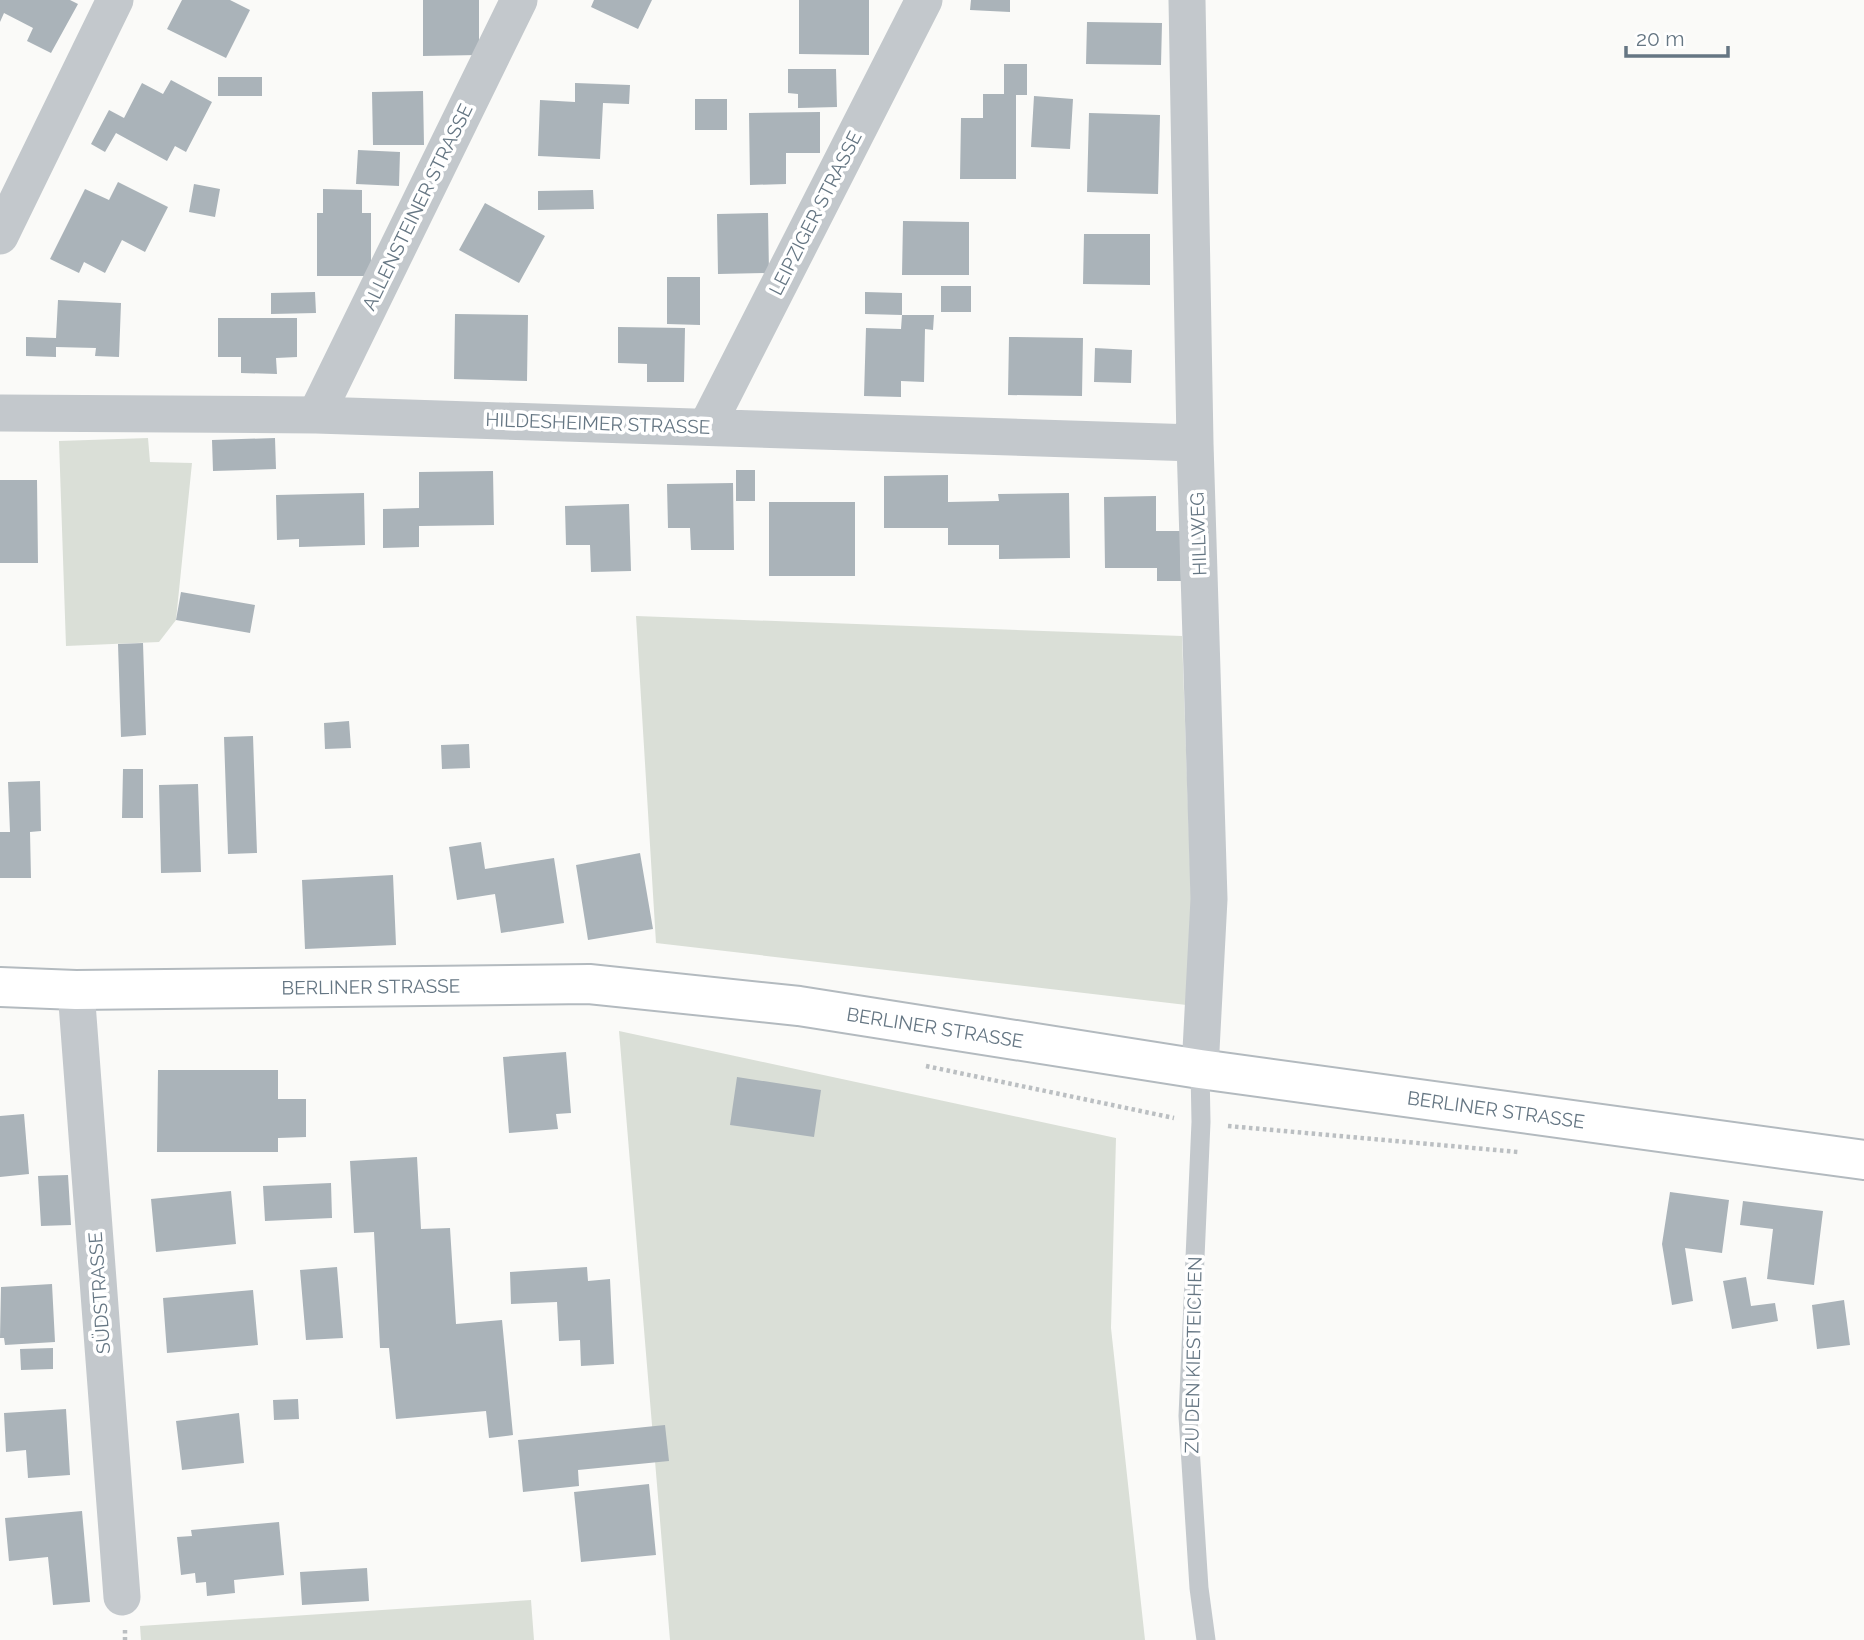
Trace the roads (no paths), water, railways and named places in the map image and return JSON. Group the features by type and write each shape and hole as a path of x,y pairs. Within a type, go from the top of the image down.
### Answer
{"main road":[{"name":"BERLINER STRASSE","path":"0,987 76,990 589,984 799,1006 1200,1069 1864,1160"}],"street":[{"path":"0,236 115,0"},
{"name":"ALLENSTEINER STRASSE","path":"316,415 519,0"},
{"name":"LEIPZIGER STRASSE","path":"707,426 924,0"},
{"name":"HILLWEG","path":"1188,0 1195,443 1209,899 1200,1069"},
{"name":"HILDESHEIMER STRASSE","path":"0,413 316,415 1195,443"},
{"name":"SÜDSTRASSE","path":"76,990 122,1597"}],"lane":[{"name":"ZU DEN KIESTEICHEN","path":"1200,1069 1201,1122 1188,1416 1199,1588 1206,1640"}]}
